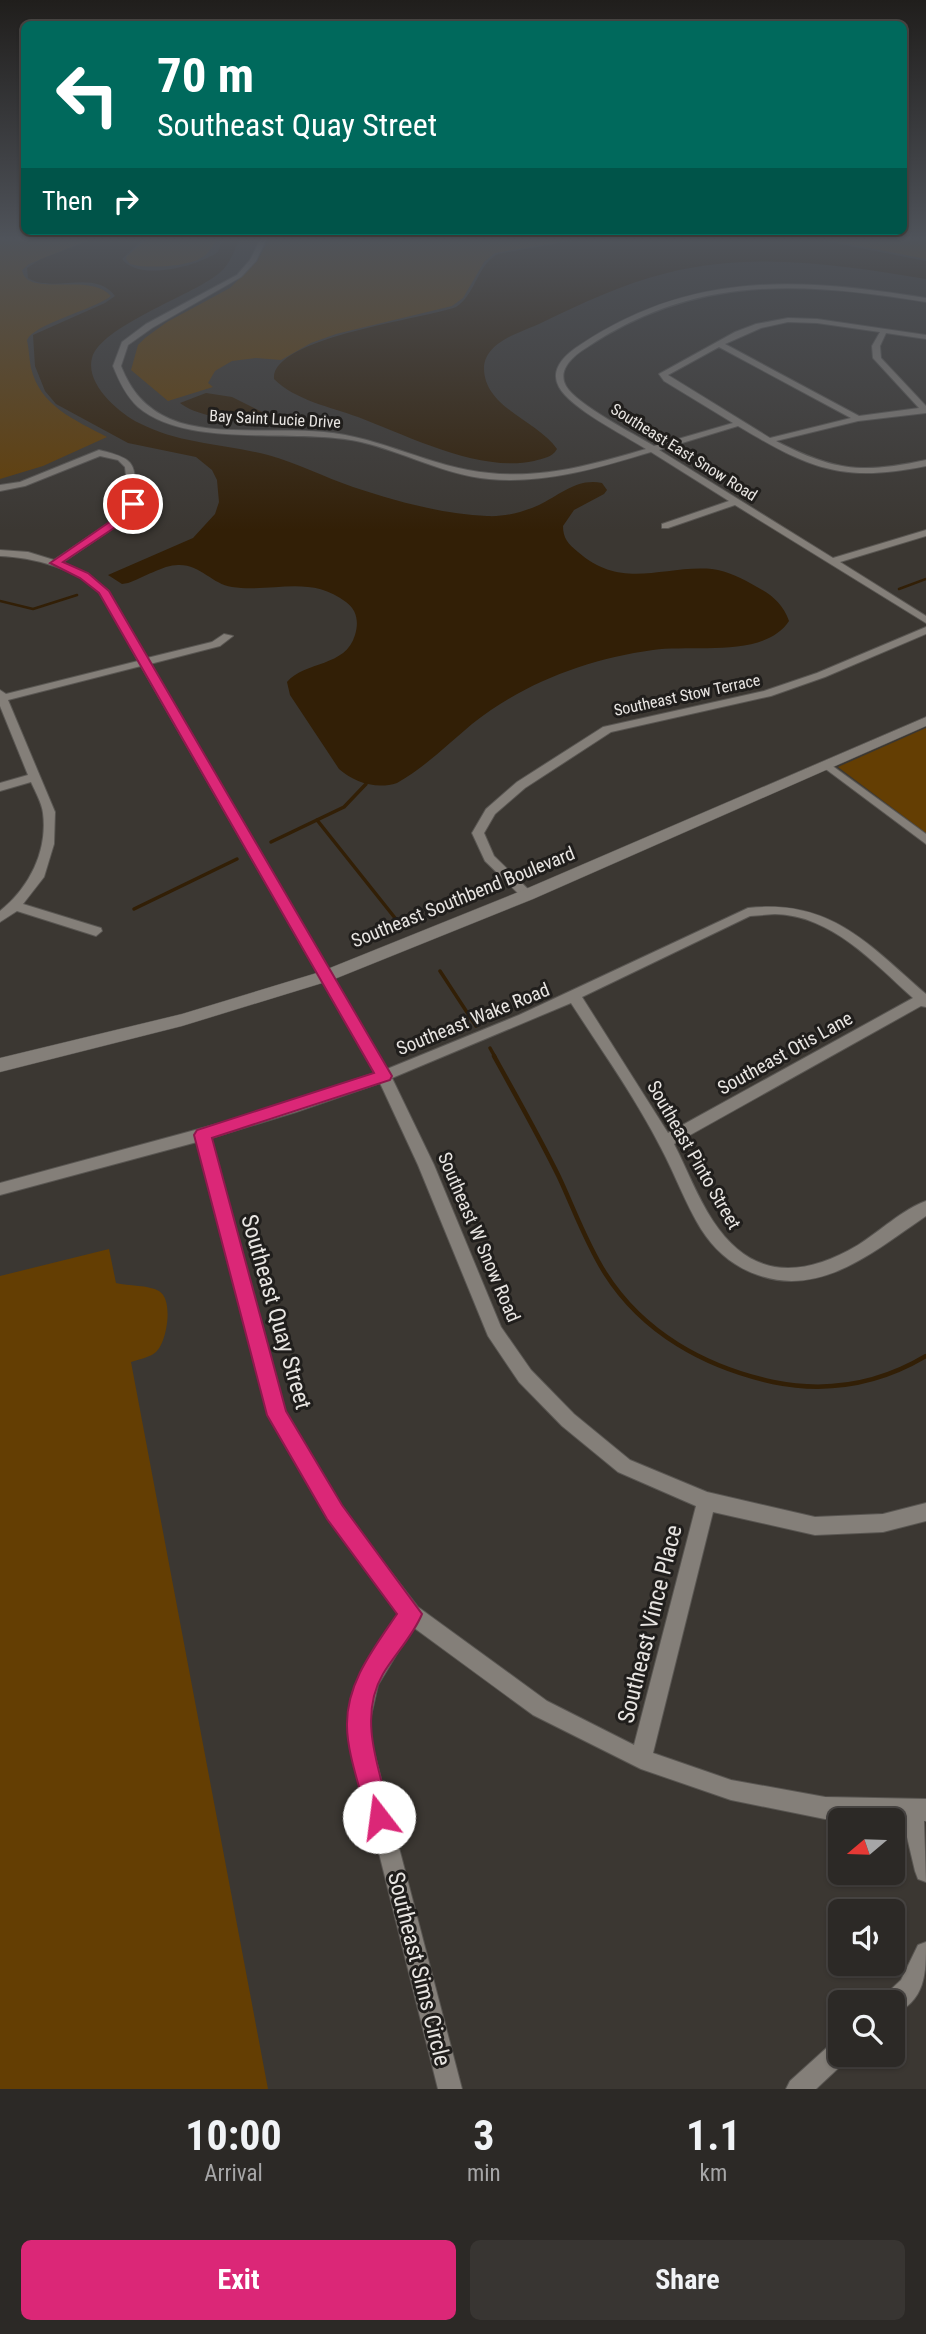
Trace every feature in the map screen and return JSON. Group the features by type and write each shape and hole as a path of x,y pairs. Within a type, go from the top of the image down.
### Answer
{"street":[{"name":"Bay Saint Lucie Drive","path":"136,335 125,344 117,366 126,387 141,405 168,421 204,430 324,434 363,440 446,467 489,476 553,475 652,450"},
{"name":"Southeast East Snow Road","path":"605,335 574,351 563,362 559,372 568,396 926,620"},
{"path":"741,335 663,374 667,379 741,423 816,463 839,470 886,472 926,463"},
{"path":"882,335 876,346 877,358 925,411"},
{"path":"721,345 858,419"},
{"path":"771,440 858,419 925,411"},
{"path":"652,450 741,423"},
{"path":"0,488 22,484 99,453 121,458 129,466 133,504 125,516 55,563"},
{"path":"665,526 737,501"},
{"path":"834,561 926,533"},
{"name":"Southeast W Snow Road","path":"0,553 33,556 55,563 84,575 103,591 384,1076 426,1165 494,1331 525,1376 568,1420 624,1466 706,1501 815,1526 883,1523 926,1512"},
{"name":"Southeast Stow Terrace","path":"527,895 489,858 478,834 490,812 521,785 573,750 607,729 725,705 778,691 821,676 926,630"},
{"path":"0,918 15,906 38,877 48,844 49,812 1,697 216,645 228,636"},
{"name":"Southeast Southbend Boulevard","path":"0,1065 182,1020 326,976 527,895 926,721"},
{"path":"827,765 926,840"},
{"path":"0,787 35,778"},
{"path":"15,906 96,931"},
{"name":"Southeast Wake Road","path":"0,1188 203,1135 384,1076 575,997 748,912 773,909 801,912 831,923 924,1000"},
{"name":"Southeast Pinto Street","path":"575,997 666,1141 706,1223 727,1249 757,1269 795,1276 818,1272 860,1251 926,1208"},
{"name":"Southeast Otis Lane","path":"666,1141 924,1000"},
{"name":"Southeast Quay Street","path":"203,1135 276,1415 334,1512 411,1614 540,1708 641,1759 745,1793 825,1808 918,1810"},
{"name":"Southeast Vince Place","path":"641,1759 706,1501"},
{"name":"Southeast Sims Circle","path":"411,1614 375,1667 365,1688 358,1729 450,2089"},
{"path":"918,1810 926,1871"},
{"path":"905,1992 926,1954"},
{"path":"798,2089 828,2062"}],"shaded area":[{"path":"0,335 31,335 27,340 31,368 42,392 60,410 107,437 43,466 0,479"},
{"path":"33,335 110,335 99,346 92,358 94,378 113,405 139,423 186,439 268,455 342,483 419,506 453,513 494,516 527,510 577,485 602,483 607,490 604,494 574,510 563,526 567,540 578,552 611,571 643,574 712,569 724,572 746,581 772,597 784,610 789,621 778,633 763,641 726,648 669,649 628,654 557,675 492,709 397,783 381,786 366,784 339,769 290,695 287,682 304,670 343,653 355,635 357,621 353,609 346,602 319,589 290,586 232,587 186,566 166,567 122,584 108,575 193,538 215,514 219,502 217,480 212,470 196,457 128,443 56,404 45,391 35,366"},
{"path":"148,335 332,335 311,343 281,360 256,358 232,361 215,371 208,383 213,387 168,401 131,370 138,345"},
{"path":"340,335 512,335 490,351 484,368 486,382 502,404 538,430 557,449 550,456 513,463 468,457 302,398 274,379 280,364 297,352"},
{"path":"206,393 232,397 278,420 256,422 213,417 180,403"},
{"path":"926,728 926,833 838,767"},
{"path":"109,1249 116,1283 159,1291 164,1296 168,1312 166,1331 160,1347 151,1355 131,1362 268,2089 0,2089 0,1276"}],"waterway":[{"path":"899,589 926,579"},
{"path":"0,601 33,609 77,595"},
{"path":"271,842 344,807 366,784"},
{"path":"317,820 403,928"},
{"path":"134,909 237,859"},
{"path":"440,971 476,1026"},
{"path":"490,1048 495,1057"},
{"path":"494,1056 565,1189 598,1262 620,1294 657,1330 700,1357 723,1367 773,1382 813,1387 852,1384 871,1379 908,1366 926,1356"}],"route":[{"path":"133,504 125,516 55,563 84,575 103,591 384,1076 203,1135 276,1415 334,1512 411,1614 375,1667 365,1688 360,1709 358,1729 379,1817"}]}
